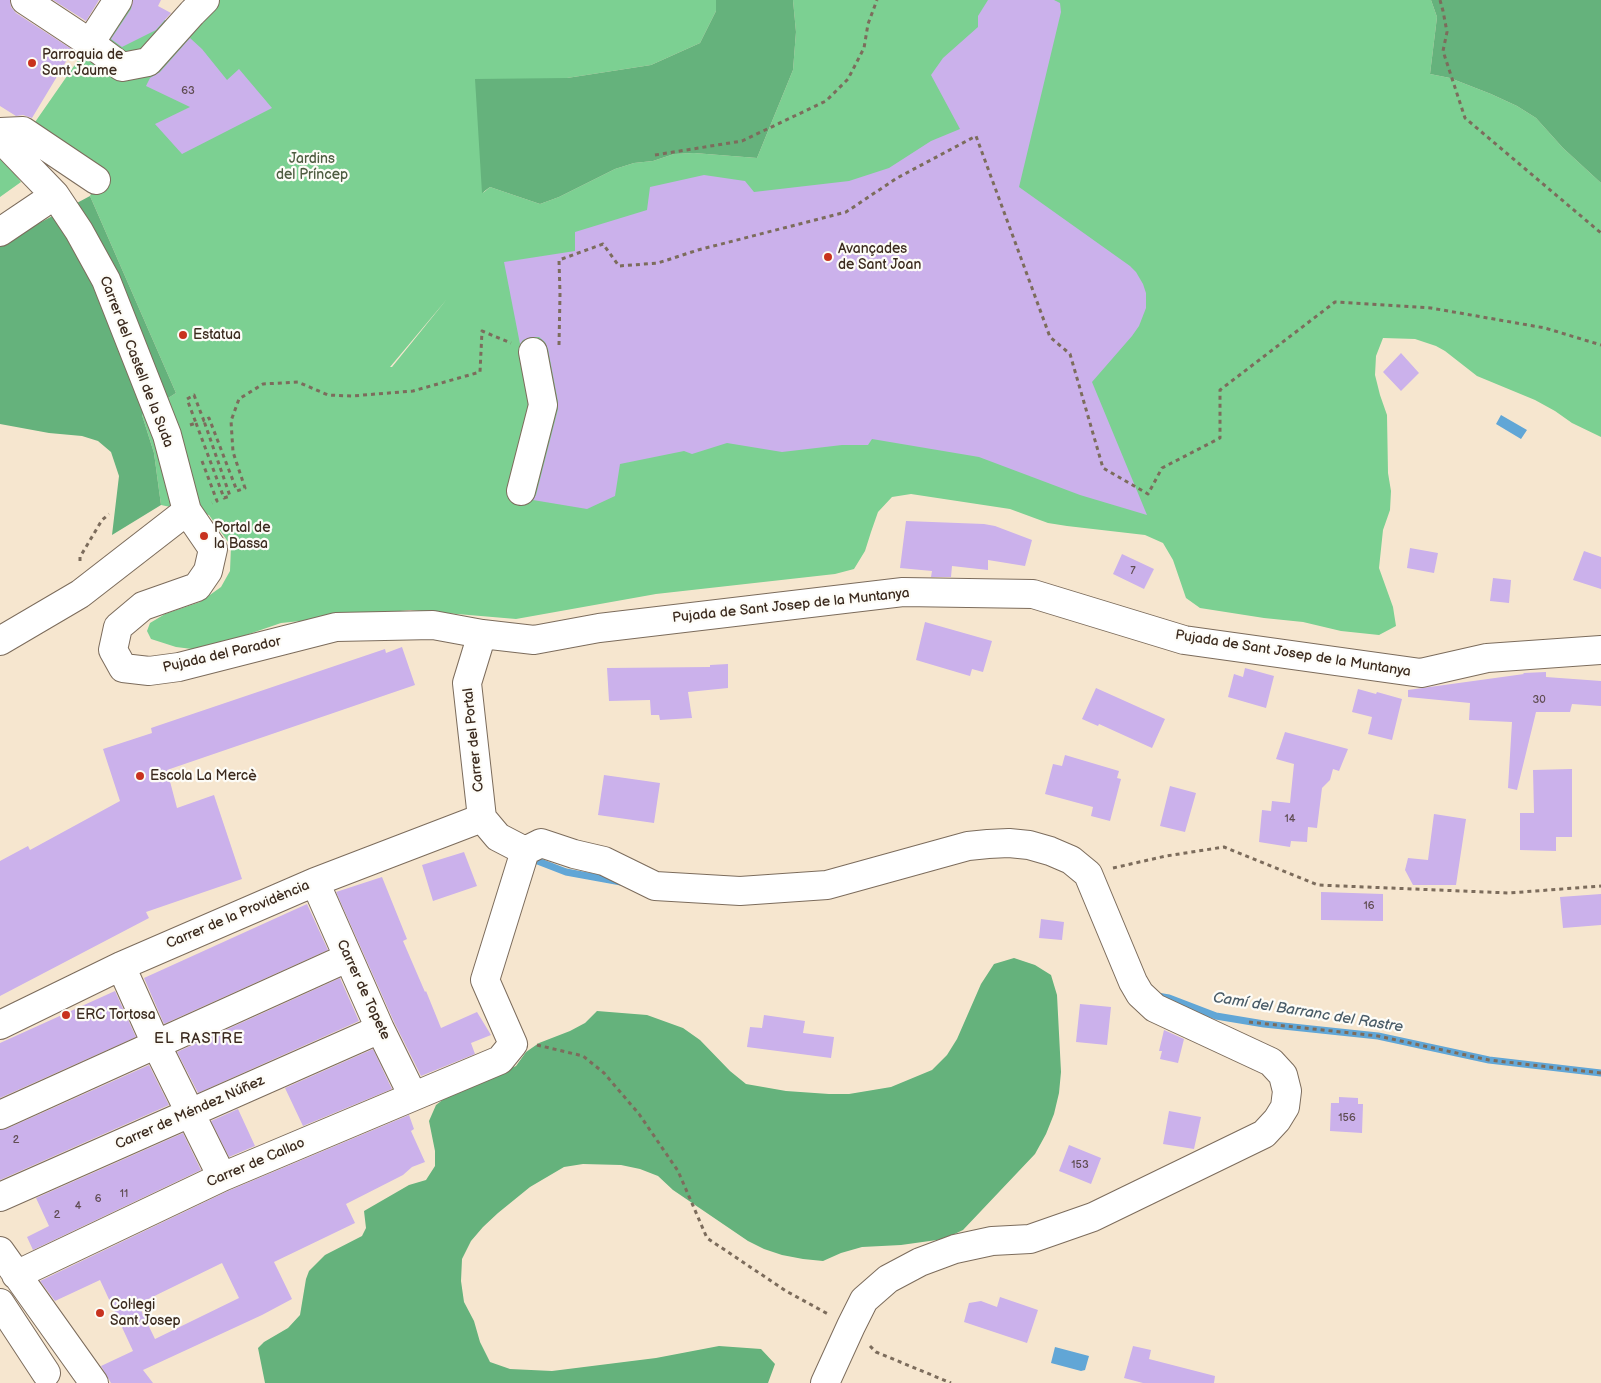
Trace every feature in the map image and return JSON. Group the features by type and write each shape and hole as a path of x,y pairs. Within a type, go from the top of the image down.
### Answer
{"street":[{"path":"25,0 90,43 122,67 148,62 205,0"},
{"path":"90,43 118,0"},
{"path":"0,132 22,131 96,180"},
{"name":"Carrer del Castell de la Suda","path":"0,138 22,171 55,195 79,231 106,280 167,435 187,511"},
{"path":"0,232 55,195"},
{"path":"521,491 543,405 533,352"},
{"path":"0,641 80,594 187,511"},
{"name":"Pujada del Parador","path":"187,511 213,549 208,571 197,587 143,606 118,627 113,650 123,668 148,672 178,667 336,627 433,625 482,634"},
{"name":"Pujada de Sant Josep de la Muntanya","path":"482,634 534,640 599,628 903,592 1033,594 1184,640 1421,673 1487,658 1601,650"},
{"name":"Carrer del Portal","path":"482,634 467,683 482,818"},
{"path":"482,818 498,837 525,852"},
{"name":"Carrer de la Providència","path":"0,1025 121,966 315,882 482,818"},
{"path":"506,1052 485,980 525,852 541,843 574,854 604,861 655,886 731,890 827,885 968,846 988,844 1029,845 1071,860 1088,874 1132,982 1140,994 1155,1008 1272,1062 1283,1075 1287,1091 1285,1107 1277,1120 1264,1134 1093,1216 1030,1239 992,1241 955,1249 920,1262 888,1279 864,1300 825,1383"},
{"name":"Carrer de Topete","path":"315,882 347,958 413,1096"},
{"path":"0,1115 347,958"},
{"path":"121,966 156,1044 222,1177"},
{"name":"Carrer de Méndez Núñez","path":"0,1197 380,1029"},
{"name":"Carrer de Callao","path":"16,1275 222,1177 413,1096 506,1052"},
{"path":"0,1252 94,1383"},
{"path":"0,1303 46,1373"}],"path":[{"path":"655,155 742,141 826,101 848,79 864,48 868,24 877,0"},
{"path":"1440,0 1447,32 1443,51 1465,118 1601,233"},
{"path":"209,418 237,491 245,488 233,452 230,421 239,399 263,384 298,382 328,395 352,396 413,392 480,372 482,331 558,363 559,260 603,244 619,266 658,263 698,250 846,212 897,178 976,136 1050,337 1070,354 1103,468 1148,494 1162,468 1220,438 1220,390 1336,302 1431,308 1544,328 1601,345"},
{"path":"196,423 224,498 230,496 204,421"},
{"path":"80,594 80,557 102,520 109,514"},
{"path":"1088,874 1166,856 1224,847 1318,885 1509,893 1601,886"},
{"path":"1244,1021 1378,1036 1489,1060 1601,1073"},
{"path":"506,1052 522,1042 583,1056 604,1073 639,1114 678,1170 707,1238 786,1291 851,1326 876,1352 951,1383"}],"green space":[{"name":"Jardins del Príncep","path":"118,0 191,31 218,0 716,0 716,11 700,43 651,65 567,78 483,193 490,187 540,204 559,197 615,169 634,163 653,161 674,154 694,153 757,158 793,70 796,32 793,0 1431,0 1437,17 1430,74 1450,78 1491,94 1517,106 1536,118 1563,148 1601,183 1601,437 1572,423 1535,400 1477,376 1436,346 1415,339 1383,338 1376,356 1375,375 1387,415 1388,473 1391,491 1390,510 1383,530 1379,568 1393,607 1396,626 1379,635 1341,631 1303,622 1200,608 1186,598 1173,560 1163,543 1145,535 1048,523 1010,509 911,494 892,497 878,512 865,551 854,569 835,574 656,594 516,619 410,610 281,623 217,645 192,649 176,647 151,639 147,631 150,623 165,614 200,602 221,587 230,571 231,546 209,515 161,505 154,453 142,415 176,393 90,196 102,167 33,125","holes":["447,299 392,367 390,367"]},
{"path":"716,0 793,0 796,32 793,70 757,158 694,153 674,154 653,161 634,163 615,169 559,197 540,204 490,187 482,193 475,79 567,78 651,65 700,43 716,11"},
{"path":"1431,0 1601,0 1601,183 1563,148 1536,118 1517,106 1491,94 1450,78 1430,74 1437,17"},
{"path":"0,159 7,164 21,182 0,197"},
{"path":"90,196 176,393 142,415 154,453 161,505 112,535 119,476 111,452 98,441 82,436 49,433 0,424 0,244"},
{"path":"1014,958 1035,965 1051,975 1057,995 1061,1072 1059,1093 1054,1114 1035,1154 963,1230 944,1239 901,1245 862,1247 823,1261 803,1259 782,1255 748,1241 673,1190 658,1176 640,1169 621,1165 583,1164 564,1167 530,1187 483,1227 471,1241 462,1259 461,1281 464,1302 474,1321 480,1342 490,1362 510,1369 552,1371 656,1358 719,1346 761,1349 775,1364 768,1383 265,1383 258,1348 264,1342 288,1328 300,1315 309,1271 325,1255 362,1236 366,1228 364,1211 409,1185 426,1180 435,1166 435,1151 429,1121 436,1105 449,1095 516,1066 526,1052 539,1043 585,1023 597,1011 647,1015 683,1028 700,1040 730,1071 746,1084 786,1091 829,1094 849,1094 891,1087 932,1070 947,1055 957,1039 981,984 994,964"}],"water":[{"path":"1501,415 1527,430 1521,439 1496,424"},
{"path":"1055,1347 1089,1356 1085,1370 1081,1371 1051,1363"}],"building":[{"name":"Parroquia de Sant Jaume","path":"0,0 10,0 11,7 16,13 73,50 32,118 23,115 16,116 0,106"},
{"path":"53,0 99,0 86,21"},
{"path":"133,0 161,0 158,6 171,13 156,30 122,47 111,39 131,9"},
{"name":"Avançades de Sant Joan","path":"988,0 1054,0 1060,3 1061,12 1019,187 1130,266 1143,284 1146,293 1146,308 1139,326 1092,382 1147,515 1080,495 979,457 872,439 868,445 842,445 782,452 727,443 692,454 684,451 620,464 615,496 587,509 533,500 536,495 558,409 558,402 545,342 539,337 531,337 523,340 520,344 504,262 575,251 575,232 647,210 650,187 704,175 745,181 754,192 849,181 889,168 931,141 960,129 931,75 943,58 978,27 978,16"},
{"path":"190,38 202,49 227,80 239,69 272,108 182,154 155,124 190,107 146,86 150,78 160,72"},
{"path":"1401,353 1419,373 1401,391 1383,372"},
{"path":"906,521 984,524 995,526 1032,540 1025,566 988,560 988,570 952,566 951,577 931,577 932,571 900,568"},
{"path":"1410,548 1438,553 1434,573 1407,568"},
{"path":"1584,551 1601,557 1601,589 1573,580"},
{"path":"1122,554 1154,569 1144,589 1113,574"},
{"path":"1493,578 1511,580 1509,603 1490,601"},
{"path":"925,622 992,641 983,672 972,669 970,676 916,660"},
{"path":"402,647 415,685 167,770 177,808 214,795 242,879 146,912 149,918 0,996 0,861 28,846 30,850 120,801 103,749 152,733 151,728 385,649 386,653"},
{"path":"728,664 728,688 688,692 692,718 660,720 659,715 651,715 650,700 609,701 607,668 710,667 710,665"},
{"path":"1245,668 1274,676 1266,708 1228,697 1234,674 1243,677"},
{"path":"1546,672 1546,677 1601,681 1601,706 1572,704 1570,712 1536,712 1517,790 1508,788 1512,722 1469,720 1470,703 1408,697 1408,690 1523,673"},
{"path":"1096,688 1165,719 1152,748 1099,724 1098,726 1082,719"},
{"path":"1358,689 1402,699 1392,740 1368,734 1372,717 1352,712"},
{"path":"1285,732 1348,749 1339,771 1333,769 1330,780 1322,788 1317,828 1308,827 1307,842 1291,841 1290,847 1259,842 1262,810 1271,811 1272,801 1290,803 1294,764 1276,759"},
{"path":"1065,755 1119,771 1117,778 1121,779 1110,821 1091,816 1093,807 1045,794 1053,764 1062,766"},
{"path":"1572,769 1572,837 1556,837 1556,851 1520,850 1520,813 1534,813 1533,770"},
{"path":"604,775 660,783 654,823 598,815"},
{"path":"1170,786 1196,793 1185,832 1160,826"},
{"path":"1434,814 1466,819 1456,885 1413,885 1405,870 1408,858 1428,860"},
{"path":"464,852 477,886 433,901 422,865"},
{"path":"382,877 407,939 403,941 441,1028 477,1012 491,1035 471,1043 475,1054 421,1076 394,1022 336,892"},
{"path":"1321,892 1383,894 1383,921 1321,920"},
{"path":"1601,894 1601,925 1563,928 1560,897"},
{"path":"307,904 328,950 164,1024 144,978"},
{"path":"1041,919 1064,922 1062,940 1039,938"},
{"path":"340,978 359,1021 198,1093 177,1052"},
{"path":"115,991 136,1037 0,1098 0,1043"},
{"path":"1080,1004 1111,1007 1107,1045 1076,1042"},
{"path":"764,1015 805,1021 803,1033 834,1037 831,1058 747,1047 750,1027 762,1028"},
{"path":"1164,1030 1184,1039 1178,1063 1160,1059 1162,1051 1159,1051"},
{"path":"373,1049 392,1089 303,1126 285,1088"},
{"path":"149,1065 169,1105 0,1180 0,1130"},
{"path":"1339,1097 1358,1098 1358,1104 1363,1104 1362,1133 1330,1131 1331,1103 1339,1103"},
{"path":"238,1109 255,1146 229,1157 211,1121"},
{"path":"1169,1111 1201,1117 1194,1149 1163,1144"},
{"path":"409,1115 414,1129 411,1131 425,1162 412,1167 403,1175 346,1204 355,1223 274,1262 292,1299 262,1315 143,1370 153,1383 111,1383 101,1366 133,1351 100,1280 55,1301 40,1281 228,1191","holes":["222,1263 239,1298 155,1339 138,1304"]},
{"path":"183,1133 201,1170 33,1250 27,1237 49,1226 36,1198"},
{"path":"1069,1145 1101,1158 1091,1184 1059,1171"},
{"path":"1000,1297 1038,1310 1027,1343 964,1322 969,1303 981,1301 997,1307"},
{"path":"1133,1346 1151,1350 1149,1359 1215,1376 1214,1383 1143,1383 1124,1378"}],"waterway":[{"name":"Camí del Barranc del Rastre","path":"535,860 566,872 621,882"},
{"name":"Camí del Barranc del Rastre","path":"1157,996 1169,998 1216,1016 1264,1024 1378,1036 1489,1060 1601,1073"}],"place":[{"name":"Parroquia de Sant Jaume","path":"32,63"},
{"name":"Avançades de Sant Joan","path":"828,257"},
{"name":"Estatua","path":"183,335"},
{"name":"Portal de la Bassa","path":"204,536"},
{"name":"Escola La Mercè","path":"140,776"},
{"name":"ERC Tortosa","path":"66,1015"},
{"name":"Col·legi Sant Josep","path":"100,1313"}],"district":[{"name":"EL RASTRE","path":"199,1039"}]}
